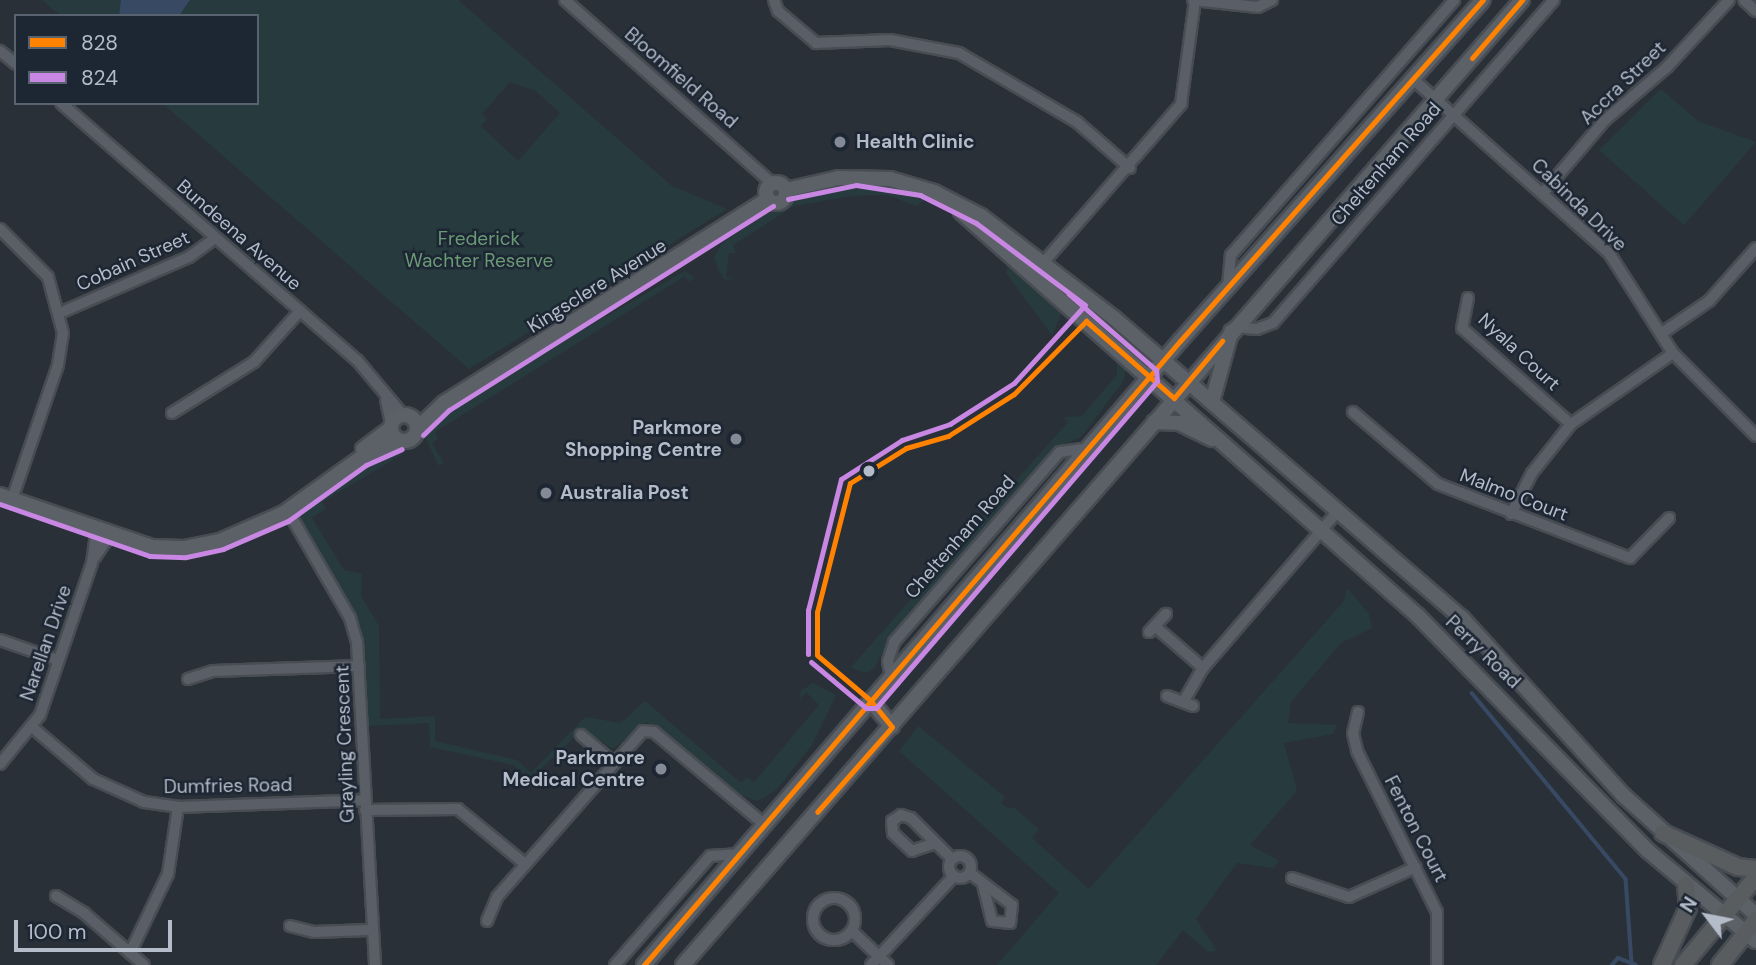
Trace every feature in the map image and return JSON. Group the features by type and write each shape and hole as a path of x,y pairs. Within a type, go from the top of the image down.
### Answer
{"highway":[{"path":"1663,832 1738,867 1756,869"},
{"path":"1683,965 1756,877"},
{"path":"1662,965 1688,908 1686,885"},
{"path":"1720,965 1753,932"}],"main road":[{"name":"Cheltenham Road","path":"644,965 1150,376 1483,0"},
{"name":"Cheltenham Road","path":"683,965 892,727 1187,381 1522,0"},
{"path":"779,187 871,176 945,197 1047,266 1164,360"},
{"name":"Kingsclere Avenue","path":"6,497 131,540 210,536 283,510 402,425 444,403 768,199 780,202 779,187"},
{"path":"945,197 1150,376"},
{"path":"1033,276 1047,266"},
{"path":"1083,318 1096,303"},
{"path":"1212,402 1233,329"},
{"name":"Perry Road","path":"1164,360 1507,662 1663,832 1756,915"},
{"name":"Perry Road","path":"1150,376 1478,672 1616,820 1686,885 1724,918 1753,932"},
{"path":"1154,422 1190,427 1234,452"},
{"path":"868,706 892,727"}],"street":[{"name":"Bloomfield Road","path":"565,0 779,187"},
{"path":"774,0 778,11 822,45 890,40 959,53 1055,107 1130,168"},
{"path":"1047,266 1181,104 1194,0 1258,6 1272,0"},
{"path":"1228,287 1231,256 1454,0"},
{"name":"Cheltenham Road","path":"1233,329 1257,330 1273,323 1555,0"},
{"name":"Accra Street","path":"1543,193 1605,120 1667,67 1729,0"},
{"path":"1744,0 1756,11"},
{"path":"0,51 14,62"},
{"name":"Cabinda Drive","path":"1414,80 1609,253 1662,332 1673,354 1756,436"},
{"name":"Bundeena Avenue","path":"63,105 364,368 402,425"},
{"path":"0,229 38,264 62,312 58,365 6,497"},
{"name":"Cobain Street","path":"62,312 188,257 215,238"},
{"path":"1662,332 1703,306 1755,251"},
{"name":"Nyala Court","path":"1468,298 1462,328 1571,424"},
{"path":"172,413 254,362 300,311"},
{"path":"1511,514 1532,473 1571,424 1673,354"},
{"name":"Malmo Court","path":"1353,412 1438,484 1630,558 1669,518"},
{"name":"Cheltenham Road","path":"891,677 888,661 894,642 1057,455 1067,448 1088,448"},
{"name":"Grayling Crescent","path":"283,510 350,618 359,666 369,930 375,965"},
{"path":"1167,696 1189,702 1203,668 1338,511"},
{"name":"Narellan Drive","path":"0,764 32,727 104,531"},
{"path":"1166,614 1153,630 1203,668"},
{"path":"0,640 58,660"},
{"path":"188,679 213,671 359,666"},
{"name":"Fenton Court","path":"1358,712 1353,733 1357,751 1437,912 1437,965"},
{"name":"Dumfries Road","path":"32,727 104,786 144,802 178,807 365,805 458,809 525,864"},
{"path":"487,921 496,897 638,734 651,730 765,825"},
{"path":"581,735 612,762"},
{"path":"130,953 167,874 178,807"},
{"path":"933,844 952,859 967,858 970,873 983,884"},
{"path":"615,965 710,856 740,854"},
{"path":"952,859 954,876"},
{"path":"1292,878 1349,897 1416,867"},
{"path":"871,965 877,954 905,932 954,876 970,873"},
{"path":"56,896 144,965"},
{"path":"823,899 836,899 857,919 853,932 842,939 830,938 813,922 813,910 823,899"},
{"path":"290,926 314,932 369,930"},
{"path":"853,932 888,965"}],"green space":[{"path":"42,0 121,0 119,14 59,14"},
{"name":"Frederick Wachter Reserve","path":"190,0 458,0 672,186 727,209 469,369 164,105 259,105 259,14 180,14","holes":["510,82 536,91 560,113 518,161 481,126 487,119 482,114"]},
{"path":"1661,89 1698,121 1756,142 1684,225 1599,150"},
{"path":"876,186 925,199 917,206 886,195 852,196 794,206 733,245 736,253 729,253 726,276 733,279 725,280 719,271 714,258 722,243 795,195"},
{"path":"1008,265 1062,313 1052,335 1006,273"},
{"path":"685,271 695,278 689,282 685,276 435,432 438,439 432,443 444,463 439,466 425,437 443,410"},
{"path":"1117,358 1126,366 1124,380 1081,437 1055,449 889,640 875,667 867,673 851,667 1068,422 1063,417 1082,416 1117,375"},
{"path":"395,450 403,454 322,502 326,508 312,518 344,570 362,574 361,596 379,626 380,719 435,716 435,741 517,760 531,773 585,717 621,723 645,701 741,783 747,777 754,782 819,705 806,692 799,700 801,691 813,683 836,695 812,745 776,790 758,801 741,795 647,722 613,749 583,729 530,779 513,765 430,747 429,723 369,726 361,627 295,512 362,462"},
{"path":"1347,588 1369,614 1372,628 1341,643 1291,702 1288,723 1337,725 1333,734 1284,743 1297,791 1250,845 1279,861 1273,868 1237,863 1196,919 1217,951 1208,952 1183,930 1156,965 997,965 1059,893 899,751 918,726 1005,797 1001,803 1007,808 1015,808 1039,829 1032,838 1089,889 1344,601"}],"water":[{"path":"121,0 190,0 180,14 119,14"}],"waterway":[{"path":"1472,693 1626,879 1632,963"},
{"path":"1612,965 1618,958 1636,965"}],"transit line":[{"name":"828","path":"644,965 1180,341 1483,0"},
{"name":"828","path":"1472,58 1522,0"},
{"name":"824","path":"788,199 856,185 920,195 976,223 1085,305 1014,383 950,424 902,440 841,479 808,610 808,654"},
{"name":"824","path":"423,435 449,410 773,206"},
{"name":"824","path":"811,662 866,708 876,708 1157,381 1156,370 1069,294"},
{"name":"828","path":"1086,321 1174,398 1222,341"},
{"name":"828","path":"817,654 817,612 850,483 906,448 948,436 1014,394 1086,321"},
{"name":"824","path":"0,504 150,556 186,557 223,549 288,521 366,465 402,449"},
{"name":"828","path":"817,655 871,701 892,727 817,812"}],"place":[{"name":"Health Clinic","path":"840,142"},
{"name":"Parkmore Shopping Centre","path":"736,439"},
{"name":"Australia Post","path":"546,493"},
{"name":"Parkmore Medical Centre","path":"661,769"}]}
